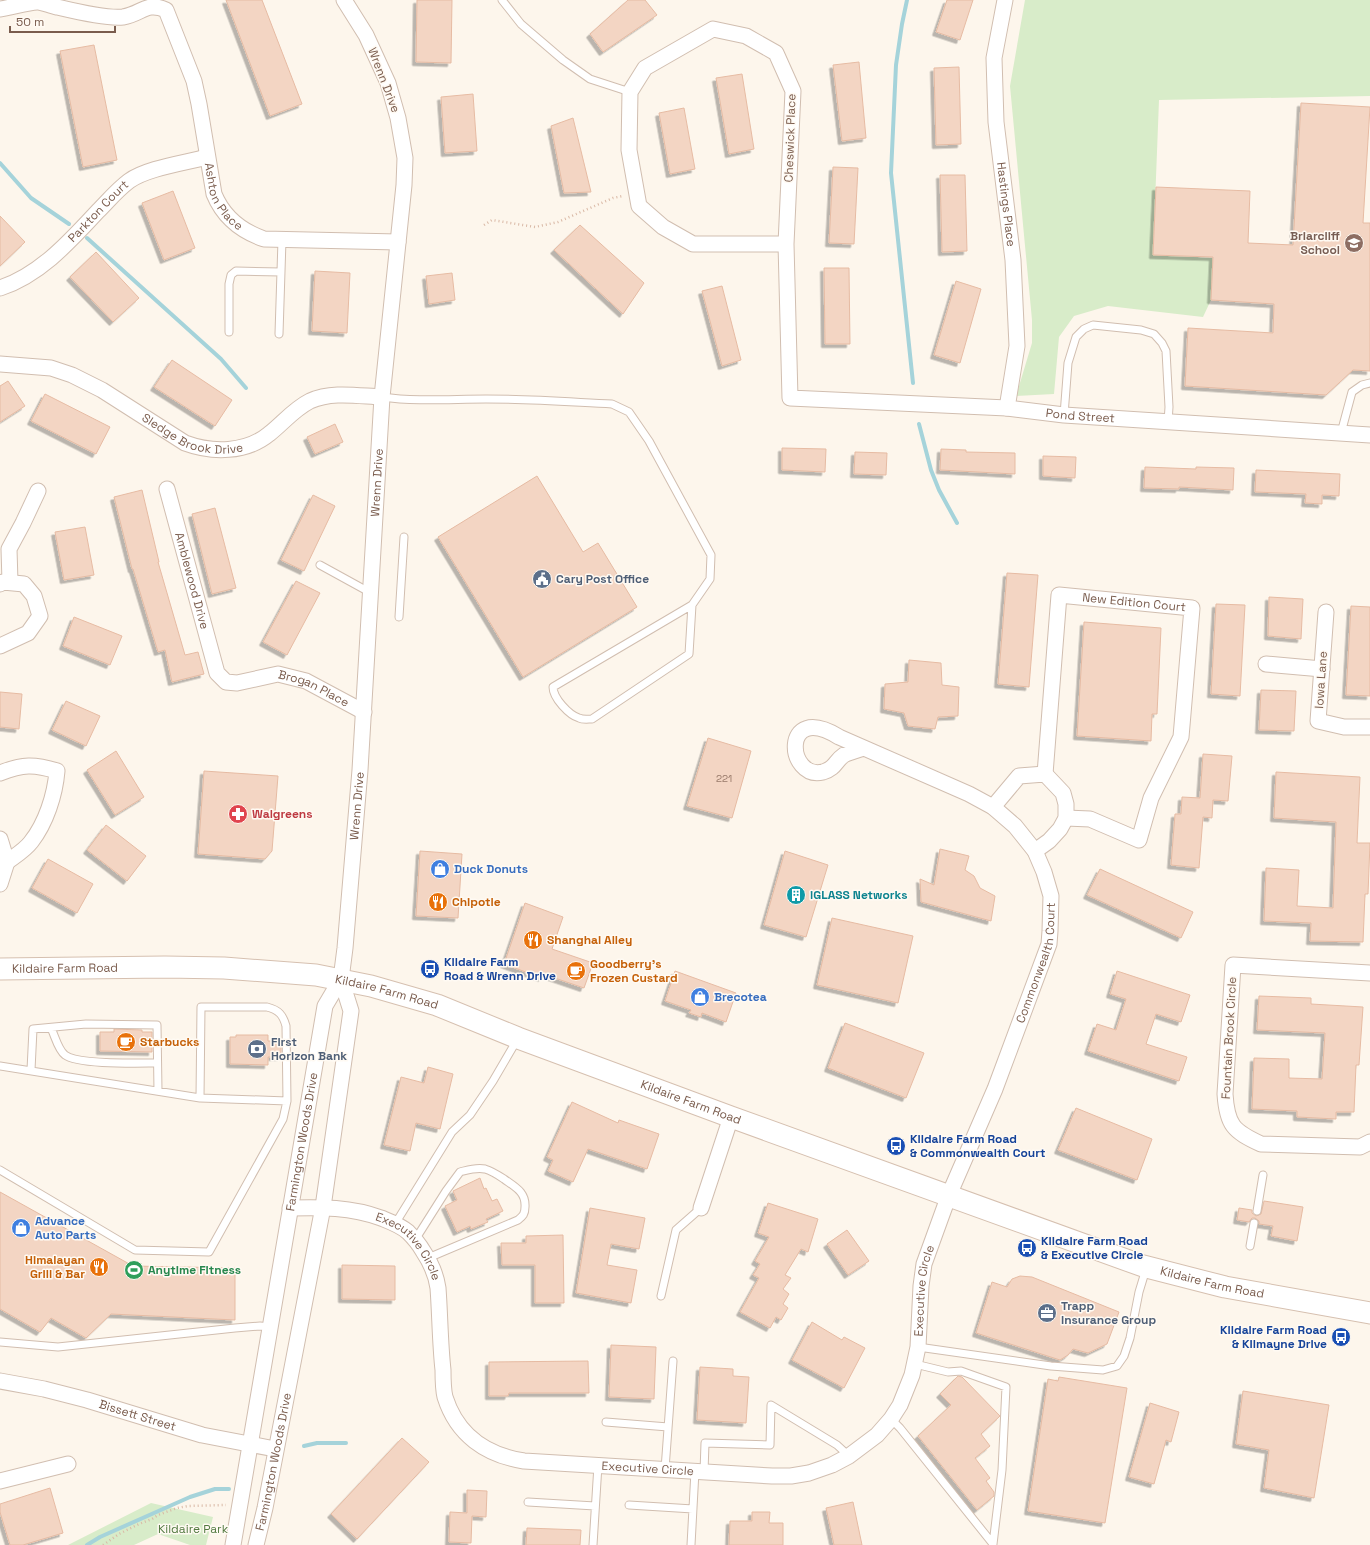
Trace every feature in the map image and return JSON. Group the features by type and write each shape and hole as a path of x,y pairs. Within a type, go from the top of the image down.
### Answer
{"main road":[{"name":"Kildaire Farm Road","path":"0,969 164,967 224,968 280,972 341,979 371,986 437,1005 518,1038 1147,1267 1225,1287 1370,1313"}],"street":[{"name":"Wrenn Drive","path":"341,979 346,940 364,712 382,397 404,185 404,158 398,118 388,83 366,35 344,0"},
{"name":"Hastings Place","path":"1004,0 994,58 996,122 1013,260 1017,346 1006,408"},
{"name":"Ashton Place","path":"37,1 56,7 107,16 123,17 149,7 158,6 166,10 194,81 214,194 218,204 226,216 253,235 264,239 282,240 398,242"},
{"path":"0,9 37,1"},
{"name":"Cheswick Place","path":"630,92 645,68 713,29 746,36 776,53 793,91 786,244 790,398"},
{"path":"630,92 629,150 639,206 663,227 693,244 786,244"},
{"name":"Parkton Court","path":"0,288 26,276 43,264 71,239 115,193 129,181 142,174 207,157"},
{"name":"Sledge Brook Drive","path":"0,364 51,368 72,374 102,390 185,442 199,448 241,448 258,442 296,410 322,397 336,395 382,397"},
{"name":"Pond Street","path":"790,398 1006,408 1064,415 1370,435"},
{"name":"Amblewood Drive","path":"167,489 217,673"},
{"path":"0,646 28,632 40,616 34,596 24,584 5,583 9,549 23,524 38,491"},
{"name":"New Edition Court","path":"1046,774 1058,595 1192,608 1181,737 1151,798 1139,840 1090,819 1066,818"},
{"name":"Iowa Lane","path":"1326,612 1318,720 1344,727 1370,727"},
{"path":"1266,664 1322,669"},
{"name":"Brogan Place","path":"217,673 226,682 237,683 278,674 306,681 364,712"},
{"name":"Commonwealth Court","path":"864,748 969,794 993,807 1015,826 1035,851 1044,872 1051,896 1049,944 995,1089 949,1195"},
{"path":"0,773 16,766 39,766 57,771 56,782 46,817 31,843 7,862 0,884"},
{"path":"993,807 1019,776 1046,774 1063,793 1066,804 1066,818 1060,829 1035,851"},
{"path":"0,839 7,862"},
{"name":"Fountain Brook Circle","path":"1370,973 1233,965 1225,1094 1226,1112 1232,1126 1247,1137 1261,1144 1360,1147 1370,1142"},
{"name":"Farmington Woods Drive","path":"256,1545 265,1508 275,1449 323,1207 351,1011 341,979"},
{"name":"Farmington Woods Drive","path":"237,1544 250,1445 325,1006 341,979"},
{"path":"701,1208 731,1116"},
{"name":"Executive Circle","path":"290,1208 323,1207 370,1214 395,1224 407,1232 415,1240 428,1258 436,1276 445,1396 455,1418 462,1428 469,1436 489,1451 514,1459 791,1476 809,1473 832,1465 849,1456 877,1435 891,1419 900,1405 907,1390 915,1364 918,1347 921,1286 924,1264 949,1195"},
{"name":"Bissett Street","path":"0,1381 87,1400 202,1435 275,1449"},
{"path":"0,1481 68,1464"}],"lane":[{"path":"502,0 521,24 563,60 590,79 630,92"},
{"path":"279,334 282,240"},
{"path":"229,332 229,284 231,275 236,271 282,272"},
{"path":"1064,415 1068,363 1076,337 1084,329 1093,325 1141,330 1154,334 1162,343 1166,351 1169,407 1168,422"},
{"path":"1342,433 1352,392 1362,385 1370,383"},
{"path":"382,397 398,400 432,401 486,399 612,404 629,412 650,441 711,555 710,579 692,605 553,686 553,692 568,712 580,719 592,719 689,654 692,605"},
{"path":"399,617 404,537"},
{"path":"320,565 371,593"},
{"path":"0,1170 135,1250 209,1252 283,1119 287,1101 286,1026 283,1016 276,1010 268,1008 202,1007 200,1098"},
{"path":"31,1070 33,1029 86,1024 157,1025 158,1091"},
{"path":"51,1028 60,1050 66,1056 72,1058 101,1062 157,1063"},
{"path":"395,1224 452,1132 470,1115 493,1081 518,1038"},
{"path":"0,1066 200,1098 287,1101"},
{"path":"415,1240 460,1172 475,1168 484,1168 492,1171 522,1193 526,1201 525,1212 518,1220 428,1258"},
{"path":"1256,1211 1263,1175"},
{"path":"662,1296 676,1230 701,1208"},
{"path":"1250,1246 1254,1223"},
{"path":"918,1347 1051,1366 1103,1370 1117,1366 1124,1356 1130,1338 1139,1292 1147,1267"},
{"path":"0,1342 58,1347 236,1328 260,1326 270,1327"},
{"path":"665,1469 673,1361"},
{"path":"891,1419 900,1428 993,1544 1002,1470 1006,1387 961,1371 948,1372 915,1364"},
{"path":"691,1545 693,1509 705,1443 770,1445 771,1405 837,1445 849,1456"},
{"path":"606,1422 668,1427"},
{"path":"593,1545 598,1465"},
{"path":"528,1502 595,1506"},
{"path":"629,1505 693,1509"}],"path":[{"path":"484,226 492,220 535,227 558,222 613,198 637,192"},
{"path":"103,1545 119,1534 139,1524 177,1508 195,1506 230,1506"}],"green space":[{"path":"1025,0 1370,0 1370,96 1159,100 1153,255 1213,258 1211,300 1203,317 1108,306 1074,316 1059,337 1054,394 1016,396 1032,343 1032,320 1010,86"},
{"name":"Kildaire Park","path":"151,1503 213,1517 206,1545 190,1545 158,1534 134,1545 68,1545"}],"building":[{"path":"226,0 262,0 302,104 270,116"},
{"path":"417,0 452,0 451,63 416,62"},
{"path":"628,0 645,0 657,15 603,52 590,34"},
{"path":"947,0 973,0 960,40 936,32"},
{"path":"94,45 117,160 83,167 60,51"},
{"path":"859,62 866,138 842,141 833,65"},
{"path":"959,67 961,144 936,145 934,68"},
{"path":"742,74 754,149 729,154 716,78"},
{"path":"473,94 477,151 445,153 441,97"},
{"path":"1301,103 1370,107 1363,223 1370,223 1370,371 1353,370 1326,395 1185,386 1188,328 1273,333 1274,304 1211,300 1213,257 1153,255 1156,187 1250,191 1248,243 1293,245"},
{"path":"684,108 695,169 670,174 659,113"},
{"path":"573,118 591,192 564,193 551,126"},
{"path":"833,167 858,168 854,244 829,243"},
{"path":"940,175 965,175 967,251 942,252"},
{"path":"173,191 195,248 164,260 142,203"},
{"path":"0,216 25,242 0,266"},
{"path":"580,225 644,283 623,314 554,250"},
{"path":"96,252 139,298 113,322 70,277"},
{"path":"824,268 849,268 850,344 825,344"},
{"path":"315,271 350,273 347,333 312,331"},
{"path":"452,273 455,300 429,304 426,276"},
{"path":"956,281 981,289 960,363 934,355"},
{"path":"722,286 741,360 722,366 702,291"},
{"path":"172,360 232,400 215,426 154,387"},
{"path":"8,381 25,406 0,422 0,386"},
{"path":"45,394 110,427 96,454 31,421"},
{"path":"335,424 343,442 315,454 307,437"},
{"path":"782,448 826,449 825,472 782,470"},
{"path":"941,449 966,450 966,452 1015,453 1015,474 940,470"},
{"path":"855,452 887,453 886,475 854,474"},
{"path":"1043,456 1076,457 1075,478 1043,476"},
{"path":"1145,467 1196,469 1196,467 1234,468 1233,490 1179,487 1179,489 1144,488"},
{"path":"1256,470 1340,474 1339,496 1322,495 1322,504 1305,503 1306,494 1255,492"},
{"name":"Cary Post Office","path":"537,476 583,552 598,543 637,607 523,677 438,537"},
{"path":"142,490 158,562 185,655 198,652 204,674 172,682 165,650 158,652 132,569 114,497"},
{"path":"313,495 335,506 304,571 281,560"},
{"path":"215,508 236,588 212,594 192,514"},
{"path":"85,527 94,575 64,580 55,532"},
{"path":"1007,573 1038,575 1029,687 998,684"},
{"path":"296,581 320,593 287,655 263,642"},
{"path":"1269,597 1303,599 1301,639 1268,636"},
{"path":"1216,604 1245,605 1240,696 1211,694"},
{"path":"1351,606 1370,607 1370,696 1346,695"},
{"path":"74,617 122,636 110,665 63,646"},
{"path":"1084,622 1161,628 1157,714 1152,714 1151,741 1077,736"},
{"path":"909,660 941,663 942,685 959,687 958,716 938,717 935,729 908,726 904,713 884,709 885,684 908,682"},
{"path":"1261,690 1296,691 1294,731 1259,730"},
{"path":"0,692 22,694 19,729 0,727"},
{"path":"66,701 100,716 86,746 52,730"},
{"path":"708,738 751,751 732,818 687,806"},
{"path":"116,751 144,797 115,815 87,770"},
{"path":"1203,754 1232,756 1228,801 1213,800 1212,818 1203,817 1199,868 1171,865 1175,814 1181,814 1182,797 1200,798"},
{"name":"Walgreens","path":"204,771 278,776 272,851 265,859 198,854"},
{"path":"1276,772 1360,777 1357,843 1370,843 1368,894 1365,894 1363,942 1310,941 1311,923 1264,921 1266,868 1299,870 1297,906 1333,908 1336,822 1274,818"},
{"path":"106,825 146,856 127,881 87,850"},
{"path":"940,849 969,856 965,870 974,876 980,888 995,896 991,921 921,902 920,879 934,885"},
{"path":"420,851 462,854 458,918 416,916"},
{"name":"iGLASS Networks","path":"785,851 828,865 806,937 764,925"},
{"path":"48,859 93,884 77,913 32,888"},
{"path":"1100,869 1193,912 1181,938 1087,895"},
{"name":"Shanghai Alley","path":"525,903 563,917 552,949 593,963 584,988 543,974 542,978 504,964"},
{"path":"832,918 913,936 898,1003 817,985"},
{"name":"Brecotea","path":"675,971 736,993 726,1022 702,1013 701,1017 689,1013 691,1010 665,1001"},
{"path":"1117,971 1190,995 1181,1022 1156,1014 1146,1044 1187,1057 1179,1081 1088,1051 1097,1024 1116,1030 1126,999 1110,994"},
{"path":"1259,996 1311,998 1311,1004 1363,1007 1359,1065 1356,1065 1354,1112 1336,1112 1336,1119 1297,1117 1297,1111 1252,1109 1254,1058 1289,1059 1289,1078 1322,1079 1325,1033 1257,1030"},
{"path":"845,1023 924,1053 906,1098 828,1068"},
{"name":"Starbucks","path":"114,1029 142,1030 142,1032 152,1032 152,1052 100,1051 100,1032 114,1032"},
{"name":"First Horizon Bank","path":"236,1035 268,1035 268,1041 281,1041 281,1057 268,1057 268,1065 230,1064 230,1037 236,1037"},
{"path":"428,1067 453,1074 440,1129 416,1123 410,1151 384,1145 401,1077 424,1083"},
{"path":"572,1102 618,1123 619,1120 659,1134 647,1169 588,1149 573,1182 548,1171 553,1160 547,1157"},
{"path":"1076,1108 1152,1139 1137,1180 1058,1150"},
{"path":"480,1178 484,1189 486,1188 492,1201 497,1199 503,1211 486,1219 488,1222 471,1229 470,1226 457,1232 445,1206 457,1200 453,1191"},
{"path":"0,1192 133,1266 235,1268 235,1320 111,1314 86,1338 51,1318 40,1332 0,1309"},
{"path":"1264,1201 1303,1207 1297,1241 1271,1236 1273,1226 1259,1224 1259,1221 1255,1218 1252,1218 1249,1222 1237,1220 1239,1208 1252,1210 1252,1213 1256,1216 1261,1214"},
{"path":"768,1203 818,1219 808,1252 801,1249 785,1275 791,1278 783,1289 789,1294 783,1304 788,1308 781,1320 776,1317 770,1328 740,1312 759,1278 753,1275 760,1264 755,1261 769,1237 758,1233"},
{"path":"590,1208 645,1218 639,1249 611,1244 607,1265 637,1270 631,1303 576,1293"},
{"path":"847,1230 869,1261 848,1275 827,1244"},
{"path":"563,1235 564,1303 535,1303 535,1265 502,1265 501,1243 526,1243 526,1236"},
{"path":"342,1265 395,1266 395,1300 342,1299"},
{"path":"1020,1276 1032,1277 1119,1312 1107,1344 1088,1353 1073,1349 1068,1355 1060,1360 976,1333 992,1282 1007,1287 1012,1279"},
{"path":"812,1322 842,1340 844,1337 865,1348 844,1388 792,1360"},
{"path":"611,1345 656,1347 654,1399 609,1397"},
{"path":"588,1361 589,1393 509,1393 508,1396 489,1396 489,1362"},
{"path":"700,1367 733,1369 733,1376 749,1377 746,1423 697,1420"},
{"path":"958,1376 962,1377 1000,1416 981,1434 990,1446 975,1458 990,1478 986,1481 994,1492 994,1496 977,1510 918,1436 951,1405 940,1394"},
{"path":"1059,1377 1127,1388 1105,1523 1028,1511 1048,1379 1058,1381"},
{"path":"1243,1391 1329,1405 1314,1498 1264,1488 1269,1450 1236,1444"},
{"path":"1150,1403 1179,1412 1171,1442 1166,1440 1154,1484 1129,1477"},
{"path":"402,1438 429,1462 357,1539 331,1514"},
{"path":"50,1488 63,1533 23,1545 10,1545 0,1512 0,1504"},
{"path":"467,1490 487,1491 486,1517 472,1516 471,1543 449,1542 450,1512 467,1513"},
{"path":"853,1502 862,1545 834,1545 826,1508"},
{"path":"752,1512 770,1512 769,1523 783,1523 783,1545 729,1545 730,1521 752,1521"},
{"path":"527,1528 581,1530 580,1545 526,1545"}],"waterway":[{"path":"907,0 896,65 891,173 913,383"},
{"path":"0,163 31,198 69,224"},
{"path":"87,238 221,359 246,388"},
{"path":"919,424 931,470 939,490 957,523"},
{"path":"304,1446 317,1443 346,1443"},
{"path":"87,1545 100,1537 190,1497 215,1489 229,1489"}],"place":[{"name":"Briarcliff School","path":"1354,243"},
{"name":"Cary Post Office","path":"542,579"},
{"name":"Walgreens","path":"238,814"},
{"name":"Duck Donuts","path":"440,869"},
{"name":"iGLASS Networks","path":"796,895"},
{"name":"Chipotle","path":"438,902"},
{"name":"Shanghai Alley","path":"533,940"},
{"name":"Kildaire Farm Road & Wrenn Drive","path":"430,969"},
{"name":"Goodberry's Frozen Custard","path":"576,971"},
{"name":"Brecotea","path":"700,997"},
{"name":"Starbucks","path":"126,1042"},
{"name":"First Horizon Bank","path":"257,1049"},
{"name":"Kildaire Farm Road & Commonwealth Court","path":"896,1146"},
{"name":"Advance Auto Parts","path":"21,1228"},
{"name":"Kildaire Farm Road & Executive Circle","path":"1027,1248"},
{"name":"Himalayan Grill & Bar","path":"99,1267"},
{"name":"Anytime Fitness","path":"134,1270"},
{"name":"Trapp Insurance Group","path":"1047,1313"},
{"name":"Kildaire Farm Road & Kilmayne Drive","path":"1341,1337"}]}
